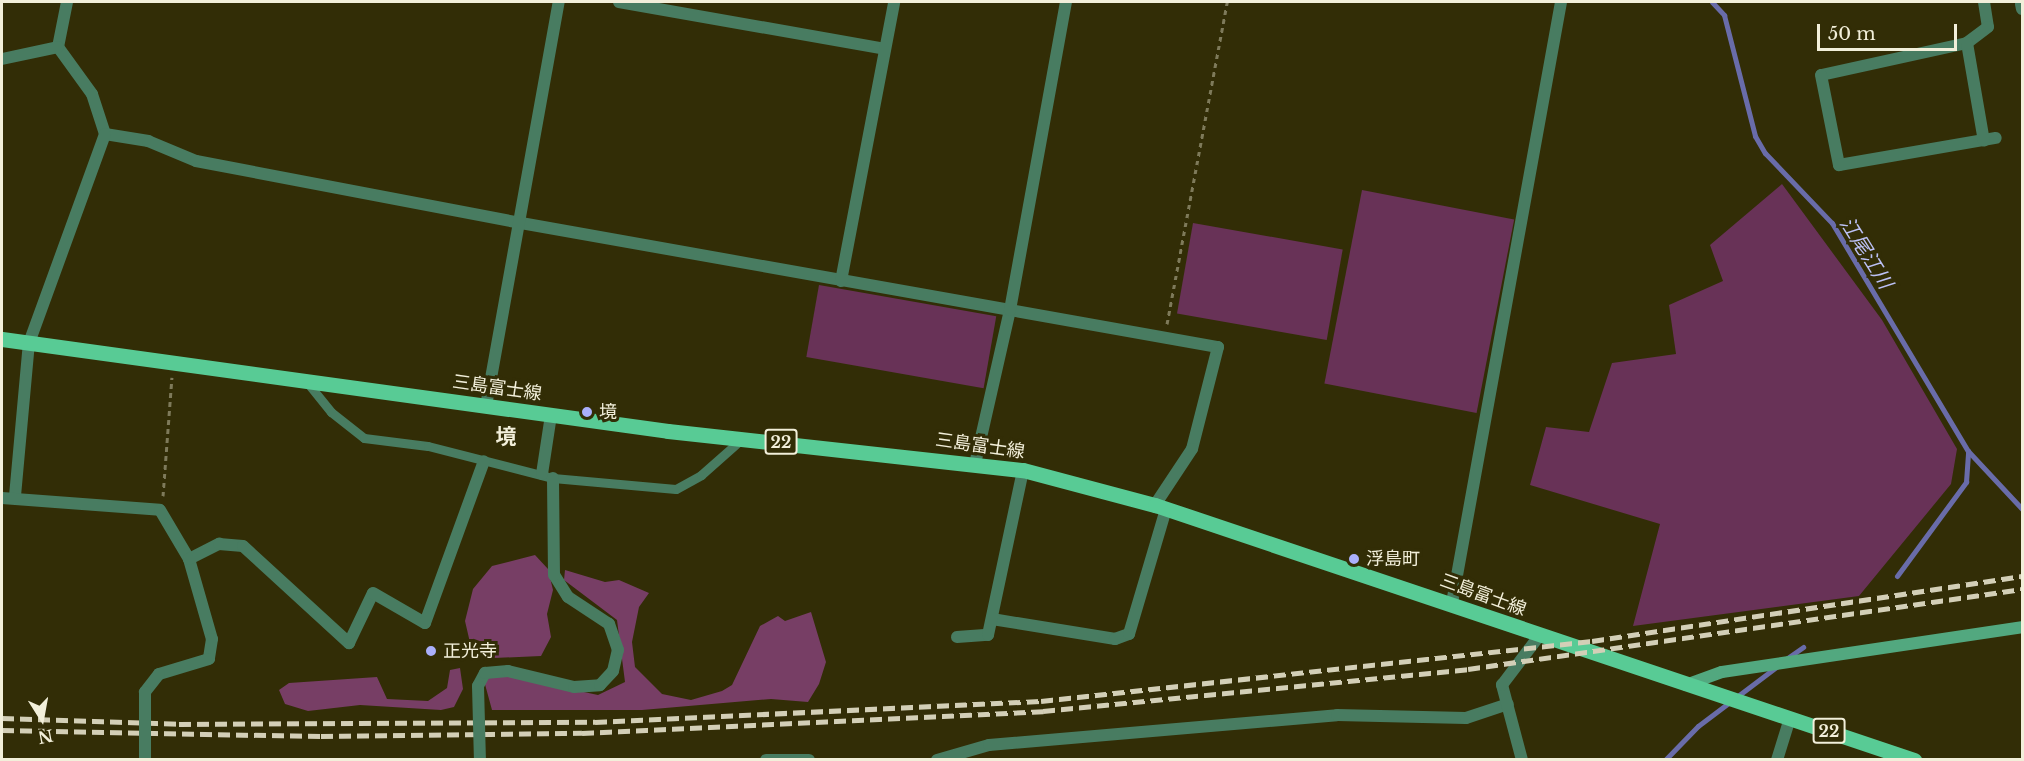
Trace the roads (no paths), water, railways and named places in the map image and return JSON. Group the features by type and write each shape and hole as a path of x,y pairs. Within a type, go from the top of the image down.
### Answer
{"main road":[{"name":"三島富士線","path":"2,339 551,415 1023,470 1160,507 1452,603 1539,636 1914,759"}],"street":[{"path":"15,496 29,343 105,134 92,94 58,47 67,2"},
{"path":"486,406 559,2"},
{"path":"619,2 885,50"},
{"path":"841,281 894,2"},
{"path":"975,464 1010,310 1066,2"},
{"path":"1452,603 1561,2"},
{"path":"1967,43 1990,139 1839,165 1821,75 1967,43 1988,27 1984,2"},
{"path":"2,59 58,47"},
{"path":"105,134 148,141 196,161 520,223 1218,347 1192,449 1160,507 1129,634 1115,639 992,619"},
{"path":"480,759 478,686 485,673 508,671 574,687 600,685 613,671 618,651 609,624 568,597 554,575 548,476 551,415"},
{"path":"189,559 219,544 243,546 349,643 373,593 425,623 484,461"},
{"path":"957,637 988,634 1023,470"},
{"path":"2,498 15,496 160,510 189,559 212,639 209,659 159,674 145,692 145,759"},
{"path":"1686,685 1757,668 2022,627"},
{"path":"1522,759 1502,685 1539,636"},
{"path":"937,759 989,745 1337,715 1466,718 1508,704"},
{"path":"1777,759 1790,718"},
{"path":"766,759 809,759"}],"lane":[{"path":"306,381 331,412 364,438 428,446 548,476 676,489 701,475 743,438"}],"waterway":[{"name":"江尾江川","path":"1712,2 1724,15 1755,136 1765,153 1832,223 1968,451 2022,509"},
{"path":"1897,576 1966,482 1968,451"},
{"path":"1786,659 1803,647"},
{"path":"1665,760 1698,726 1776,667"}],"railway":[{"path":"2,718 179,724 595,722 1041,701 1592,641 2022,576"},
{"path":"2,730 321,736 582,733 1043,711 1468,669 2022,589"}],"place":[{"name":"境","path":"587,412"},
{"name":"浮島町","path":"1354,559"},
{"name":"正光寺","path":"431,651"}],"district":[{"name":"境","path":"506,437"}]}
